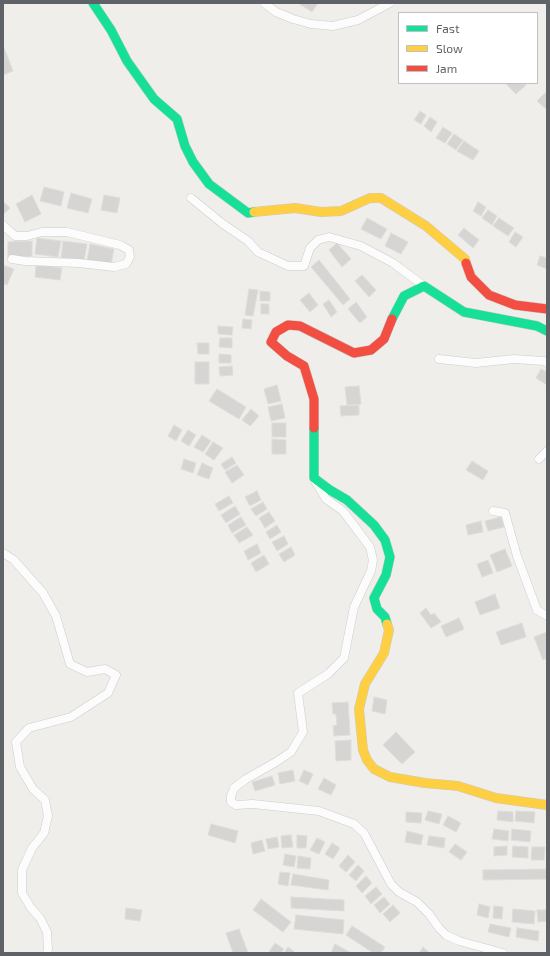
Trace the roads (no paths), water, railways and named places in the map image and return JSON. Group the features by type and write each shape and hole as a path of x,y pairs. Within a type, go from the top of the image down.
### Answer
{"street":[{"path":"93,3 111,30 127,61 154,99 177,119 188,152 193,162 209,184 248,213 295,208 321,212 341,211 370,198 381,198 426,226 465,259 471,277 489,295 515,305 547,310"},
{"path":"264,3 276,12 294,19 311,24 333,26 358,20 390,3"},
{"path":"191,198 223,224 248,241 258,252 288,266 304,266 310,248 318,240 329,237 361,246 393,263 424,286 464,312 537,326 547,331"},
{"path":"3,225 14,236 26,236 42,232 67,232 120,246 129,250 130,257 126,264 114,267 79,263 25,261 12,259"},
{"path":"424,286 404,296 395,312 384,339 371,350 354,353 300,326 288,325 276,332 271,342 287,356 304,366 314,399 314,478 326,499 343,510 370,547 372,560 371,572 354,607 344,658 328,674 298,693 303,732 299,739 291,752 246,778 234,788 231,796 231,802 236,805 253,804 319,811 354,824 364,833 391,884 399,892 420,904 446,935 459,941 503,953"},
{"path":"439,359 476,363 514,359 544,361 547,363"},
{"path":"539,459 547,451"},
{"path":"314,478 347,500 374,525 385,540 390,557 386,575 374,598 377,608 385,617 389,630 386,648 384,654 365,684 359,709 363,750 374,769 390,777 425,783 458,786 496,798 547,805"},
{"path":"493,511 505,513 517,556 536,610 547,616"},
{"path":"3,554 14,560 43,593 56,616 70,664 87,672 105,669 116,675 108,693 71,717 28,728 16,742 20,767 33,789 45,800 48,816 44,833 32,848 22,870 22,894 40,918 46,932 47,953"}]}
